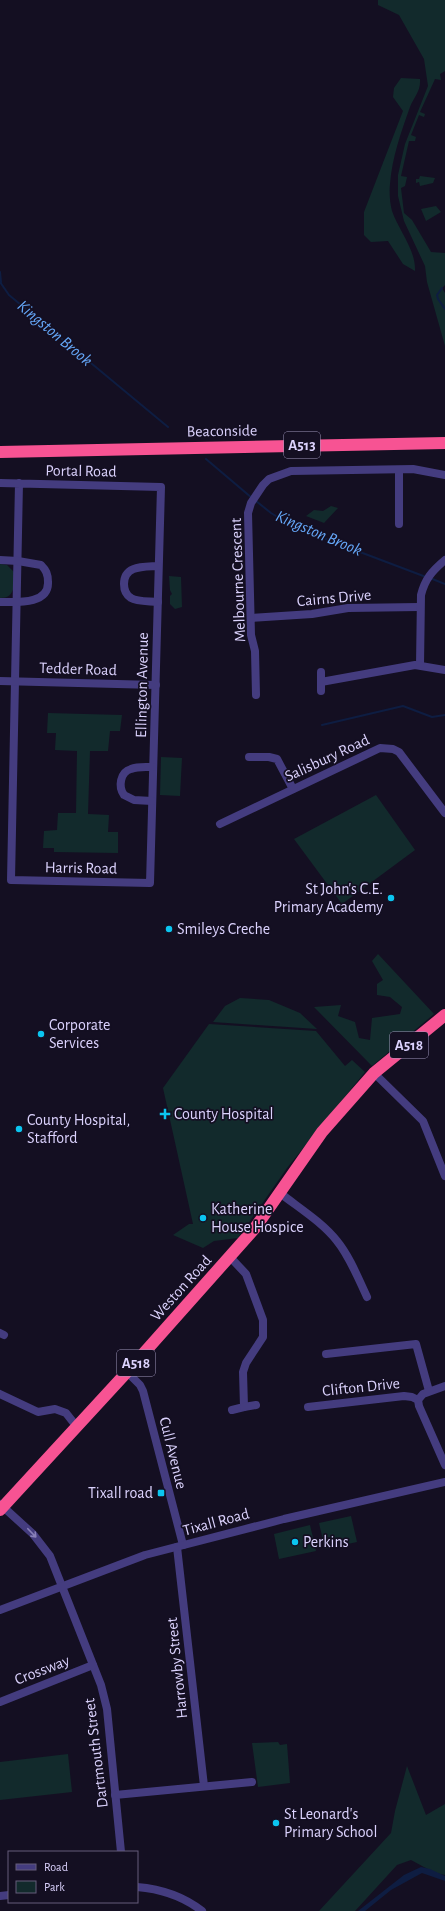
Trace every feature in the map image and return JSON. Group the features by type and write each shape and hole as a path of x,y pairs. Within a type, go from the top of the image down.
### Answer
{"highway":[{"name":"Beaconside","path":"0,452 445,443"},
{"name":"Weston Road","path":"1,1507 77,1427 230,1257 260,1222 322,1132 374,1073 445,1015"}],"street":[{"path":"399,524 400,470"},
{"name":"Melbourne Crescent","path":"256,695 255,661 250,618 248,514 251,503 258,492 269,480 291,471 420,470 445,475"},
{"name":"Portal Road","path":"0,483 161,487"},
{"path":"14,681 19,483"},
{"name":"Ellington Avenue","path":"150,883 161,487"},
{"path":"0,560 18,560 35,563 45,569 48,588 40,598 16,602 0,602"},
{"path":"420,665 419,607 424,585 431,572 445,560"},
{"path":"158,566 133,569 127,574 124,583 126,593 132,598 158,602"},
{"name":"Cairns Drive","path":"250,618 312,614 348,608 419,607"},
{"path":"321,682 366,672 420,665 445,670"},
{"path":"321,672 321,691"},
{"name":"Tedder Road","path":"0,681 156,685"},
{"name":"Harris Road","path":"14,681 11,880 150,883"},
{"name":"Salisbury Road","path":"220,824 380,748 393,749 405,758 445,813"},
{"path":"249,757 269,757 277,759 293,789"},
{"path":"152,802 134,800 124,795 120,781 122,776 130,769 153,767"},
{"path":"374,1073 423,1122 445,1176"},
{"path":"280,1193 317,1221 337,1241 346,1255 367,1297"},
{"path":"230,1257 246,1274 263,1320 263,1336 246,1363 243,1372 244,1407"},
{"path":"326,1354 416,1344 429,1391"},
{"name":"Cull Avenue","path":"127,1372 140,1385 143,1392 180,1546"},
{"path":"418,1400 420,1396 429,1391 445,1386"},
{"path":"0,1394 38,1412 55,1409 66,1413 77,1427"},
{"name":"Clifton Drive","path":"308,1407 412,1396 418,1400 419,1406 445,1465"},
{"path":"232,1410 256,1405"},
{"name":"Tixall Road","path":"0,1610 145,1555 327,1509 445,1482"},
{"name":"Dartmouth Street","path":"1,1507 17,1518 40,1541 50,1556 63,1586 105,1697 122,1851"},
{"name":"Harrowby Street","path":"180,1546 204,1786"},
{"name":"Crossway","path":"0,1702 93,1665"},
{"path":"115,1796 252,1782"},
{"path":"138,1887 158,1890 182,1898 202,1911"}],"green space":[{"path":"378,0 445,0 445,71 440,74 441,80 435,79 420,112 425,114 424,117 419,115 411,135 416,137 415,141 409,141 401,176 407,177 405,186 401,188 404,213 412,220 431,252 445,253 445,285 442,288 445,293 445,346 427,282 425,266 404,221 398,196 398,175 405,144 428,86 424,59 399,15 378,5"},
{"path":"401,78 420,79 420,83 397,145 391,174 390,198 392,211 413,256 415,271 403,264 388,241 371,242 364,235 364,212 403,111 393,97 394,88"},
{"path":"420,176 435,178 433,183 420,186 419,182 416,183 416,179 419,179"},
{"path":"436,206 441,212 426,221 421,209"},
{"path":"331,506 338,508 324,523 306,516 314,510 323,511"},
{"path":"0,564 7,565 14,572 14,581 13,590 9,596 0,598"},
{"path":"169,576 181,577 182,607 175,609 170,604 170,596 172,594 170,590"},
{"path":"48,713 122,715 120,731 110,731 108,751 90,751 88,814 109,815 108,832 118,832 118,853 54,852 54,848 43,848 44,831 57,830 58,813 76,813 77,751 55,750 56,733 47,733"},
{"path":"161,757 182,758 180,796 160,795"},
{"path":"376,795 415,850 342,904 294,839"},
{"path":"378,954 434,1014 372,1066 314,1007 341,1005 338,1016 355,1022 359,1038 370,1040 372,1018 400,1014 402,1007 390,997 377,995 377,984 383,980 372,961"},
{"path":"240,998 269,1000 300,1013 317,1029 213,1022 225,1006"},
{"path":"209,1024 316,1031 345,1066 352,1060 365,1072 287,1168 238,1238 214,1241 203,1248 173,1235 189,1224 193,1224 163,1088"},
{"name":"Perkins","path":"351,1516 357,1542 325,1549 319,1523"},
{"name":"Perkins","path":"310,1525 316,1551 279,1559 274,1534"},
{"path":"278,1742 280,1745 287,1744 290,1783 258,1787 252,1743"},
{"path":"68,1754 72,1792 0,1800 0,1762"},
{"path":"407,1766 426,1815 445,1804 445,1875 435,1873 411,1860 397,1865 355,1911 319,1911 391,1833 395,1811"}],"water":[{"path":"421,1867 430,1869 445,1876 445,1881 422,1873 391,1890 365,1911 358,1911 404,1875"}],"waterway":[{"path":"0,272 1,282"},
{"name":"Kingston Brook","path":"0,282 9,295 168,427"},
{"path":"442,288 437,295 445,309"},
{"name":"Kingston Brook","path":"206,459 252,498"},
{"name":"Kingston Brook","path":"256,501 271,513 294,527 426,577"},
{"name":"Kingston Brook","path":"430,578 445,584"},
{"path":"322,725 403,706 432,717 445,715"}],"place":[{"name":"St John's C.E. Primary Academy","path":"391,898"},
{"name":"Smileys Creche","path":"169,929"},
{"name":"Corporate Services","path":"41,1034"},
{"name":"County Hospital","path":"165,1114"},
{"name":"County Hospital, Stafford","path":"19,1129"},
{"name":"Katherine House Hospice","path":"203,1218"},
{"name":"Tixall road","path":"161,1493"},
{"name":"Perkins","path":"295,1542"},
{"name":"St Leonard's Primary School","path":"276,1823"}]}
